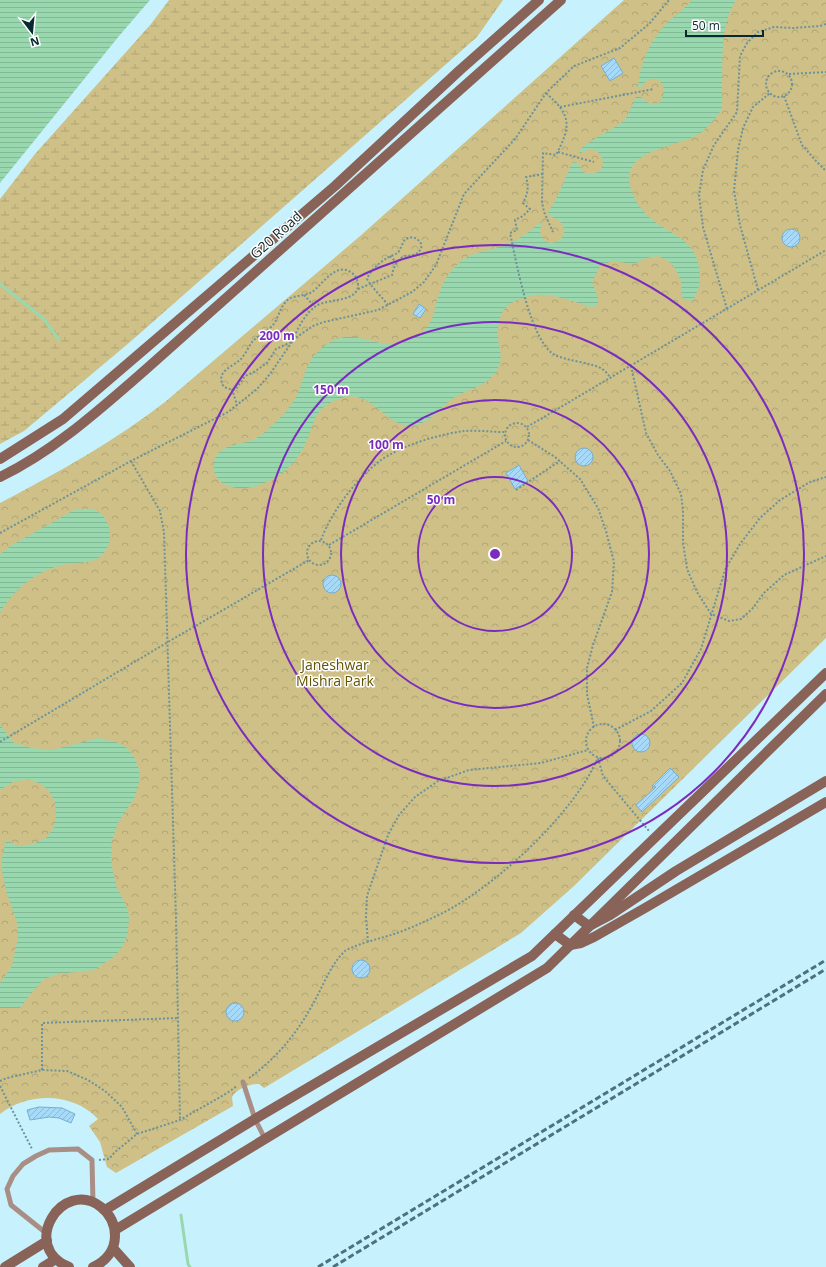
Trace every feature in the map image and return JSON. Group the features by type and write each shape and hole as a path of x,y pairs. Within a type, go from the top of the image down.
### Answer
{"street":[{"name":"G20 Road","path":"0,459 63,419 86,400 335,186 460,70 539,0"},
{"name":"G20 Road","path":"0,477 22,466 58,442 94,415 561,0"},
{"path":"86,400 94,415"},
{"path":"105,1210 255,1119 532,956 826,673"},
{"path":"115,1230 547,968 826,694"},
{"path":"589,926 610,915 676,871 826,781"},
{"path":"570,945 600,934 826,802"},
{"path":"574,915 589,926"},
{"path":"555,934 570,945"},
{"path":"69,1267 56,1259 49,1248 47,1237 48,1224 52,1216 58,1210 65,1205 81,1200 93,1203 105,1210 113,1222 115,1230 113,1248 105,1260 97,1266"},
{"path":"5,1267 47,1237"},
{"path":"113,1248 130,1267"},
{"path":"43,1267 56,1259"}],"lane":[{"path":"243,1082 255,1119 265,1139"},
{"path":"47,1237 11,1204 7,1189 13,1176 23,1164 49,1150 78,1149 92,1160 93,1203"}],"path":[{"path":"358,289 357,279 352,273 344,270 334,272 326,277 311,292 290,299 285,303 271,327 256,338 241,359 224,372 221,377 221,382 224,387 232,389 236,388 245,376 267,363 276,349 314,326 324,322 378,310 412,292 424,282 436,265 464,194 515,139 546,94 574,66 620,48 649,24 669,0"},
{"path":"727,309 703,227 699,195 703,170 714,145 737,112 740,56 747,43 758,32 774,26 793,28 820,26 826,24"},
{"path":"789,74 792,79 792,89 784,96 779,97 770,93 766,84 770,74 779,70 789,74 826,72"},
{"path":"560,107 654,89"},
{"path":"758,290 740,225 734,191 738,150 743,128 753,107 770,93"},
{"path":"546,94 563,111 567,123 566,133 556,155 543,153 542,202 544,212 553,232"},
{"path":"784,96 802,144 826,171"},
{"path":"558,152 594,162"},
{"path":"543,174 526,177 529,187 524,203 530,209 523,216 515,220 517,230 510,233 526,301 539,338 554,354 569,360 602,368 611,378"},
{"path":"0,533 131,461 228,412 258,389 270,374 293,340 298,328 314,307 322,303 350,296 358,289 370,285 392,275 397,263 402,258 415,255 420,250 422,245 416,238 410,237 405,239 398,253 385,258 366,279 370,285 388,305"},
{"path":"527,427 826,250"},
{"path":"390,256 397,263"},
{"path":"304,295 314,307"},
{"path":"631,366 646,433 658,455 670,471 682,494 683,542 687,569 697,592 711,614 729,621 740,619 752,609 764,593 784,575 826,556"},
{"path":"232,389 237,405"},
{"path":"514,422 523,424 527,427 529,436 526,444 517,447 506,441 504,432 510,424 514,422"},
{"path":"321,540 337,507 364,476 382,460 414,443 439,436 465,431 504,432"},
{"path":"528,440 560,461 580,479 598,508 614,562 612,592 593,645 587,668 587,694 594,727"},
{"path":"329,545 506,441"},
{"path":"131,461 160,511 164,532 180,1120"},
{"path":"516,490 560,461"},
{"path":"615,730 651,711 682,683 700,649 725,570 740,544 760,518 780,500 810,482 826,477"},
{"path":"321,540 329,545 331,554 326,563 317,565 309,560 307,556 308,546 312,542 321,540"},
{"path":"0,742 309,560"},
{"path":"601,724 607,725 618,733 620,739 619,746 616,752 611,756 598,758 592,755 588,750 586,737 589,731 594,727 601,724"},
{"path":"368,942 366,917 367,896 388,835 399,815 415,797 438,781 470,770 541,763 588,750"},
{"path":"598,758 604,776 654,838"},
{"path":"92,1160 102,1161 109,1159 115,1152 138,1134 180,1120 227,1094 262,1068 286,1044 301,1024 330,970 346,950 432,919 474,895 519,857 557,820 585,782 598,758"},
{"path":"42,1070 42,1023 178,1018"},
{"path":"0,1077 1,1081 7,1078 42,1070 67,1072 88,1080 104,1091 122,1107 138,1134"},
{"path":"0,1086 36,1156"}],"green space":[{"path":"169,0 503,0 477,37 130,342 24,431 0,444 0,199 35,154 151,24"},
{"name":"Janeshwar Mishra Park","path":"624,0 826,0 826,638 574,886 521,933 264,1088 259,1084 241,1089 232,1097 233,1106 116,1173 107,1167 100,1142 89,1126 98,1119 88,1110 76,1104 50,1098 24,1102 11,1107 0,1114 0,503 85,456 126,430 165,402 359,237"}],"shaded area":[{"path":"0,0 150,0 0,183"},
{"path":"692,0 736,0 727,20 723,42 721,110 712,122 699,134 651,152 633,165 629,174 631,190 642,210 661,226 686,242 697,258 700,282 698,290 692,301 682,298 681,281 676,270 669,261 658,256 646,258 634,264 612,261 600,266 592,282 598,298 598,305 591,307 564,298 549,295 534,295 520,299 509,305 501,314 498,326 501,357 497,370 493,376 488,381 452,399 426,421 409,426 398,423 369,402 358,397 345,397 330,403 320,411 299,455 288,468 275,478 253,487 246,488 233,487 221,482 214,471 214,464 218,453 231,446 255,439 278,420 296,398 308,366 314,355 327,344 338,339 348,337 387,344 397,344 407,341 420,334 428,326 445,280 455,267 465,258 515,241 542,221 540,231 542,238 546,242 552,243 562,238 564,233 562,224 555,218 551,217 548,212 556,200 573,162 578,163 583,172 593,173 599,171 602,166 603,160 596,151 589,150 581,153 578,152 585,145 620,124 626,118 636,97 641,97 648,103 659,103 663,96 664,90 660,81 651,79 646,81 641,87 638,87 642,64 656,36 668,22"},
{"path":"76,509 95,510 105,518 110,530 107,549 95,560 58,566 38,575 13,595 0,613 0,554 12,545"},
{"path":"0,725 14,743 31,748 52,750 98,738 119,743 127,748 135,758 139,770 139,782 135,797 119,821 112,840 111,857 113,873 117,888 125,903 129,915 128,932 124,944 115,956 94,970 58,974 44,979 20,1008 0,1008 0,983 12,966 18,937 17,923 6,890 2,871 2,858 6,840 17,846 33,844 46,838 54,827 56,814 55,803 49,791 41,784 28,779 13,782 0,790"}],"building":[{"path":"614,58 623,73 610,81 601,66"},
{"path":"787,229 795,229 800,234 798,245 795,247 787,247 782,242 782,234"},
{"path":"419,304 426,309 420,318 413,314"},
{"path":"580,448 588,448 593,453 591,464 588,466 580,466 575,461 575,453"},
{"path":"519,465 528,481 515,489 506,473"},
{"path":"328,575 336,575 341,580 339,591 336,593 328,593 323,588 323,580"},
{"path":"637,734 645,734 650,739 648,750 645,752 637,752 632,747 632,739"},
{"path":"670,768 679,777 642,812 636,805 656,787 652,786"},
{"path":"357,960 365,960 370,965 368,976 365,978 357,978 352,973 352,965"},
{"path":"231,1003 239,1003 244,1008 242,1019 239,1021 231,1021 226,1016 226,1008"},
{"path":"39,1107 62,1108 75,1114 71,1123 59,1118 49,1117 30,1120 27,1110"}],"waterway":[{"path":"0,284 43,318 59,340"},
{"path":"181,1215 188,1264 190,1267"}],"railway":[{"path":"318,1267 826,960"},
{"path":"333,1267 826,969"}]}
